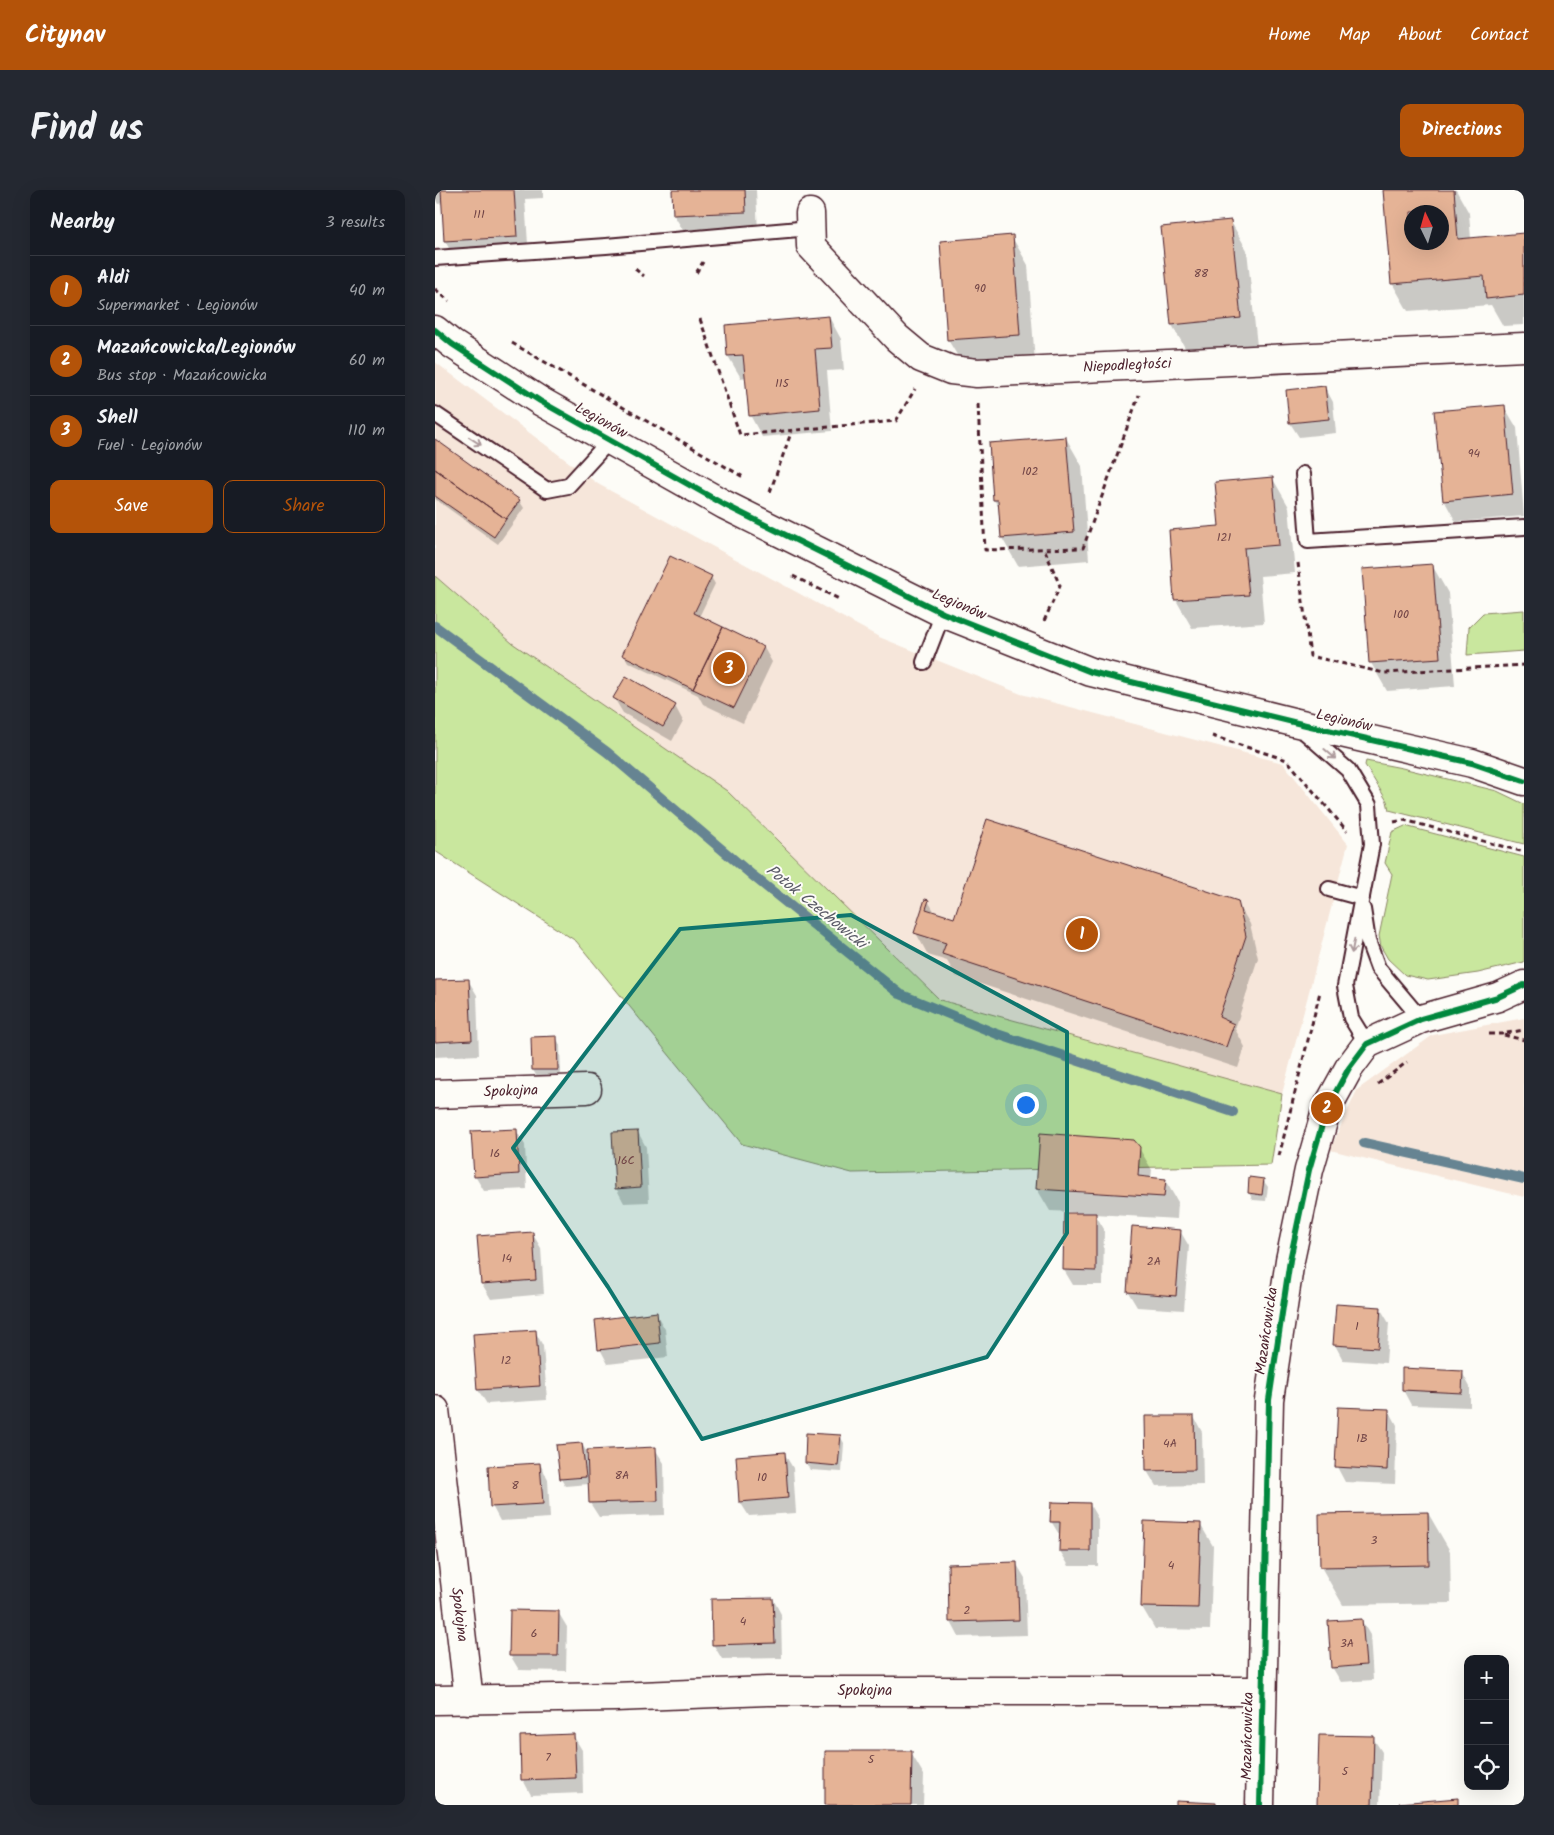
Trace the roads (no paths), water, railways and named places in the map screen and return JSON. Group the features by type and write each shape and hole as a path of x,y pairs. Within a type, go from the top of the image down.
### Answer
{"street":[{"name":"Niepodległości","path":"810,221 811,246 897,338 921,358 951,370 977,373 1524,347"},
{"name":"Legionów","path":"435,330 452,344 539,401 725,505 943,613 1091,672 1293,722 1472,763 1524,781"},
{"name":"Mazańcowicka","path":"1259,1805 1269,1400 1289,1260 1309,1170 1327,1108 1349,1068 1367,1044 1421,1019 1511,999 1524,985"},
{"name":"Spokojna","path":"435,1094 587,1089"},
{"name":"Spokojna","path":"435,1410 469,1700"},
{"name":"Spokojna","path":"435,1700 615,1697 767,1691 1262,1691"}],"lane":[{"path":"435,258 606,246 810,221"},
{"path":"435,414 547,490 568,486 610,440"},
{"path":"1303,474 1308,541 1524,527"},
{"path":"924,662 943,613"},
{"path":"1293,722 1348,770 1369,806 1372,844 1345,986 1351,1018 1367,1044"},
{"path":"1329,889 1362,898"},
{"path":"1362,898 1368,941 1378,968 1421,1019"}],"waterway":[{"name":"Potok Czechowicki","path":"435,626 607,752 752,875 900,994 997,1034 1233,1112"},
{"name":"Potok Czechowicki","path":"1364,1143 1524,1179"}],"place":[{"name":"Shell","path":"729,668"},
{"name":"Aldi","path":"1082,934"},
{"name":"Mazańcowicka/Legionów","path":"1327,1108"}]}
